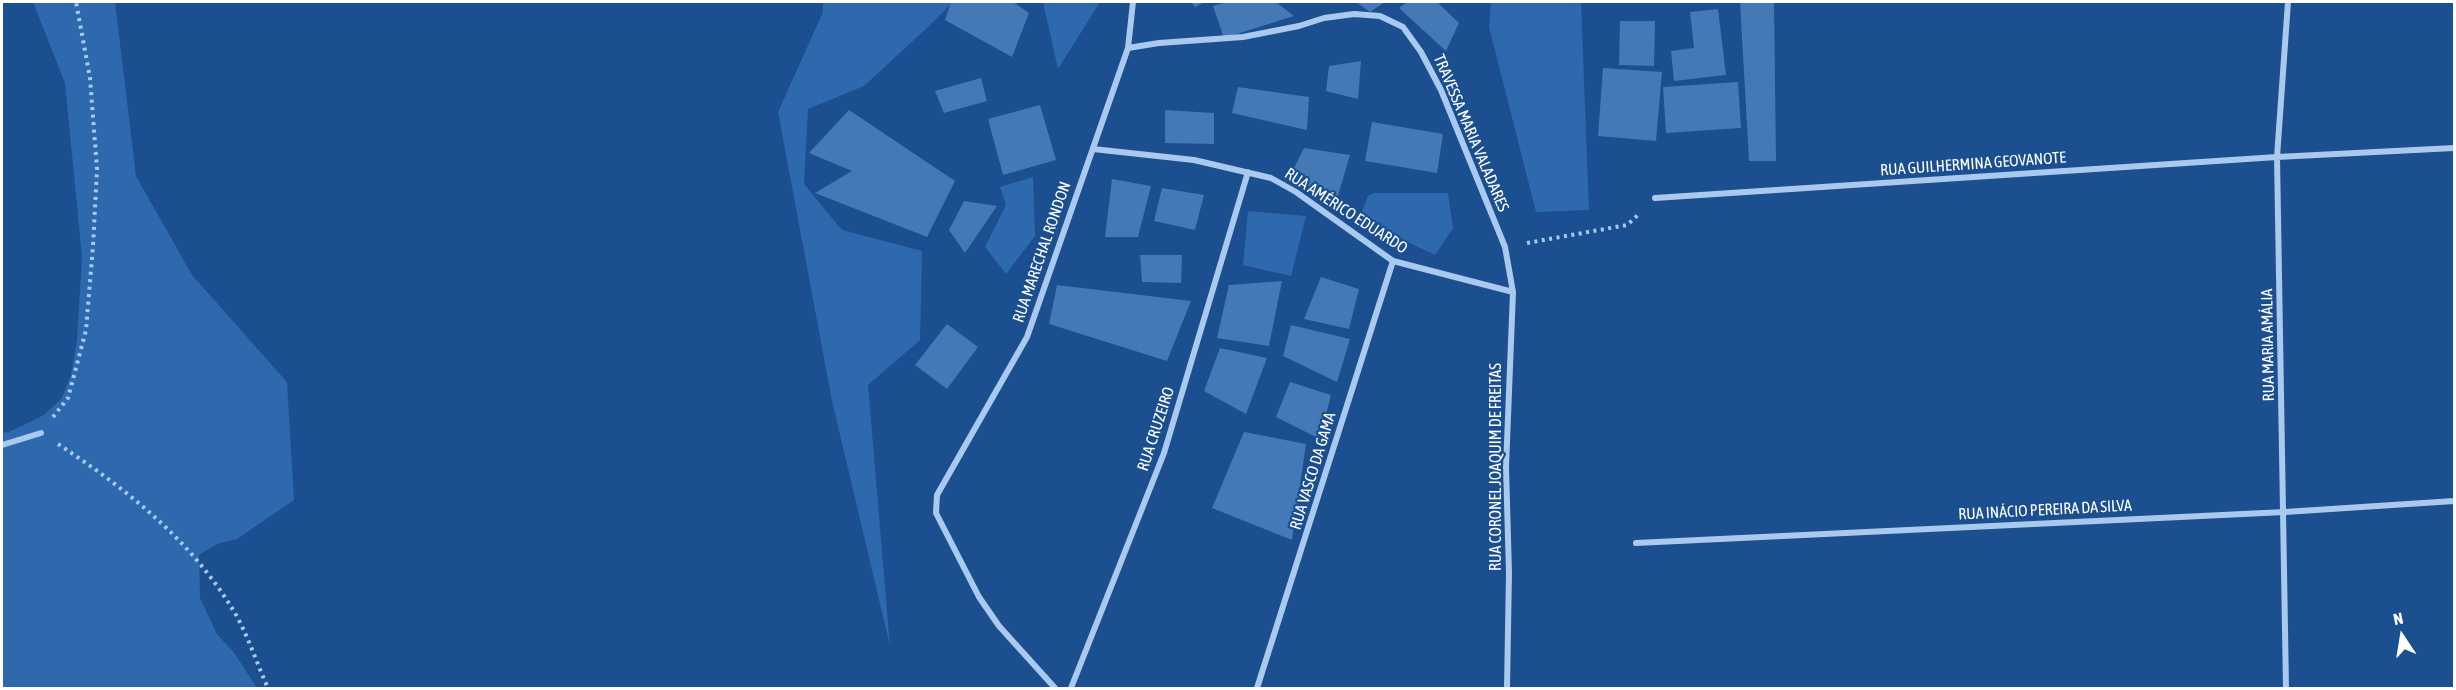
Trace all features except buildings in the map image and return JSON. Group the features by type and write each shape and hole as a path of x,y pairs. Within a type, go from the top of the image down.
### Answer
{"street":[{"name":"RUA MARECHAL RONDON","path":"1055,688 1006,634 979,597 936,513 937,495 1027,337 1128,48 1133,2"},
{"name":"RUA MARIA AMÁLIA","path":"2286,688 2285,512 2277,157 2288,2"},
{"name":"TRAVESSA MARIA VALADARES","path":"1128,48 1159,43 1243,37 1299,26 1324,18 1354,14 1380,16 1403,27 1421,52 1441,90 1505,247"},
{"name":"RUA GUILHERMINA GEOVANOTE","path":"1655,198 2277,157 2454,148"},
{"name":"RUA AMÉRICO EDUARDO","path":"1092,149 1194,160 1271,178 1296,192 1394,261 1513,292"},
{"name":"RUA CRUZEIRO","path":"1071,688 1164,453 1248,172"},
{"name":"RUA CORONEL JOAQUIM DE FREITAS","path":"1505,247 1513,292 1506,467 1509,573 1507,688"},
{"name":"RUA VASCO DA GAMA","path":"1257,688 1394,261"},
{"path":"2,445 41,433"},
{"name":"RUA INÁCIO PEREIRA DA SILVA","path":"1636,543 2285,512 2454,501"}],"path":[{"path":"76,2 90,78 97,169 93,246 86,330 68,398 41,433 98,471 144,506 187,547 231,606 268,688"},
{"path":"1505,247 1627,225 1655,198"}],"shaded area":[{"path":"33,2 115,2 136,176 192,275 287,382 294,500 237,539 217,544 199,555 200,598 217,634 235,654 257,688 2,688 2,433 9,432 44,415 62,398 71,375 77,340 82,257 65,83"},
{"path":"823,2 953,2 864,86 808,109 804,184 842,230 922,251 920,340 868,385 890,646 832,401 778,112 823,12"},
{"path":"1043,2 1100,2 1058,69"},
{"path":"1491,2 1581,2 1589,210 1536,212 1489,27"},
{"path":"1033,177 1035,236 1006,274 985,247 1006,205 1000,187"},
{"path":"1374,193 1448,193 1453,228 1435,255 1359,219 1368,196"},
{"path":"1248,211 1306,216 1291,276 1243,265"}]}
